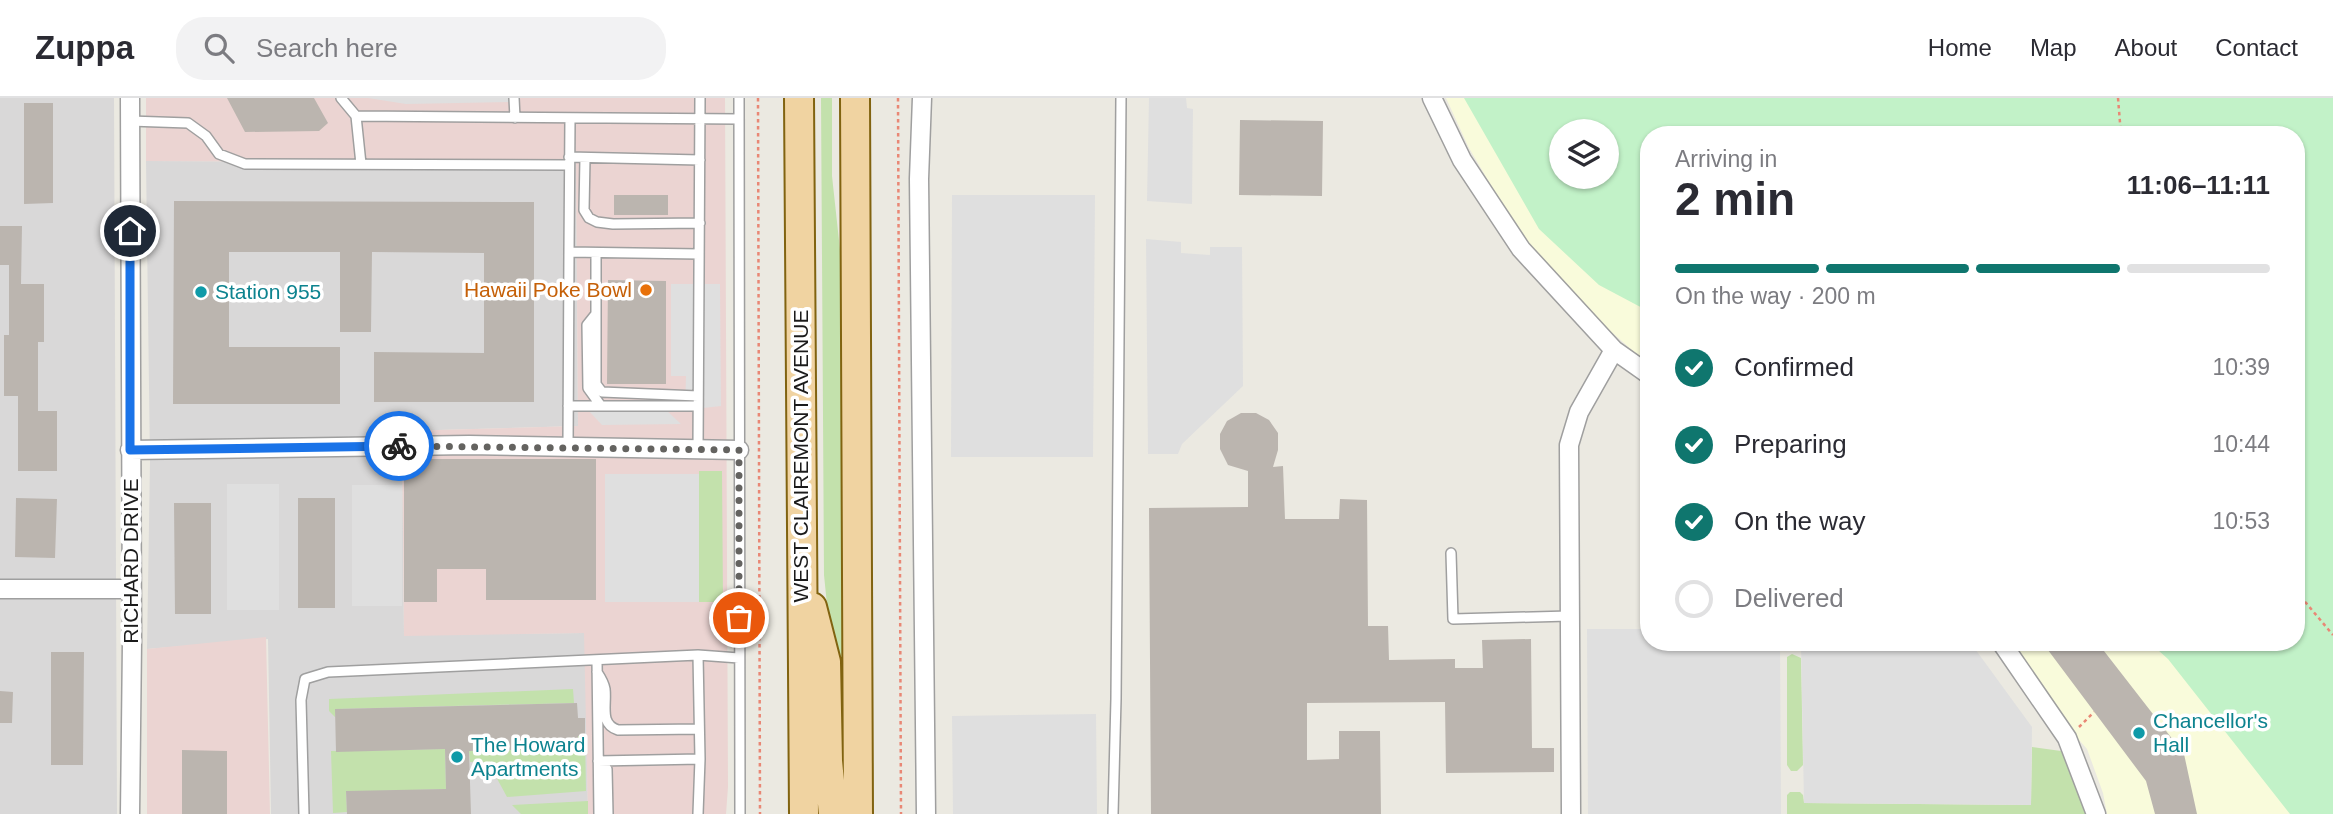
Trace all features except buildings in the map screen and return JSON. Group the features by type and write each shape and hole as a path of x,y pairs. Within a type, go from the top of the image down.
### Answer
{"main road":[{"name":"WEST CLAIREMONT AVENUE","path":"799,98 804,814"},
{"path":"837,98 839,168 854,249"},
{"path":"855,98 858,814"},
{"path":"802,570 826,662 828,761 833,814"}],"street":[{"name":"RICHARD DRIVE","path":"130,98 130,814"},
{"path":"922,98 919,179 926,814"},
{"path":"1432,98 1462,160 1521,249 1614,350 1640,368"},
{"path":"1571,814 1569,444 1579,412 1614,350"},
{"path":"130,450 387,446 739,450"},
{"path":"0,589 131,589"},
{"path":"2007,651 2067,738 2096,814"}],"lane":[{"path":"341,98 356,116 361,163"},
{"path":"514,98 514,118"},
{"path":"698,449 701,98"},
{"path":"739,98 740,814"},
{"path":"1113,814 1121,98"},
{"path":"356,116 739,119"},
{"path":"568,447 570,118"},
{"path":"130,121 188,123 206,136 219,154 245,164 569,161 585,158 700,160"},
{"path":"585,158 584,210 589,218 613,224 700,223"},
{"path":"569,252 699,254"},
{"path":"596,253 596,384 602,392 698,396"},
{"path":"596,313 587,325 588,388 601,406"},
{"path":"568,406 698,407"},
{"path":"1451,554 1453,619 1569,616"},
{"path":"304,814 301,700 305,679 328,672 698,655 739,658"},
{"path":"698,655 698,814"},
{"path":"597,660 599,814"},
{"path":"597,671 605,685 606,721 610,728 699,729"},
{"path":"598,761 700,759"},
{"path":"598,761 607,769 608,814"}],"path":[{"path":"758,98 760,814"},
{"path":"898,98 901,814"},
{"path":"2118,98 2120,126"},
{"path":"2305,602 2333,635"}],"shaded area":[{"path":"0,98 114,98 117,814 0,814"},
{"path":"146,98 725,98 726,814 588,814 584,633 404,636 402,431 578,426 576,163 146,161"},
{"path":"368,98 512,98 512,102 406,104"},
{"path":"1149,98 1186,98 1187,108 1193,109 1192,204 1147,201"},
{"path":"1446,98 2333,98 2333,814 2107,814 2103,793 2087,749 2066,725 2017,651 2305,651 2305,126 1640,126 1640,357 1591,314 1529,244 1469,148"},
{"path":"146,161 576,163 578,426 402,431 404,635 585,633 588,814 271,814 268,639 147,649 150,462"},
{"path":"952,195 1095,195 1093,457 951,457"},
{"path":"1146,239 1181,242 1181,253 1210,255 1210,247 1242,247 1243,386 1182,444 1178,454 1148,454"},
{"path":"671,284 720,284 721,406 685,410 686,376 671,376"},
{"path":"587,409 666,410 681,424 602,425"},
{"path":"605,474 699,474 699,602 605,602"},
{"path":"227,484 279,484 279,610 227,610"},
{"path":"352,485 402,485 402,606 352,606"},
{"path":"1587,629 1640,629 1640,651 1780,651 1781,814 1588,814"},
{"path":"266,637 270,814 147,814 147,649"},
{"path":"1801,651 1977,651 2032,727 2031,805 1804,803"},
{"path":"1096,714 1097,814 953,814 952,716"}],"green space":[{"path":"821,98 832,98 832,176 842,268 844,746 834,746 833,664 824,575"},
{"path":"1464,98 2333,98 2333,814 2290,814 2159,651 2305,651 2305,126 1640,126 1640,307 1599,285 1539,229"},
{"path":"699,471 722,471 723,602 699,602"},
{"path":"1792,654 1801,658 1803,765 1797,771 1791,771 1787,765 1787,657"},
{"path":"573,689 574,703 336,709 335,717 329,711 329,699"},
{"path":"578,736 585,736 586,791 507,797 488,762 470,762 469,751 578,748"},
{"path":"2032,747 2061,751 2079,789 2087,814 1787,814 1787,795 1790,792 1800,792 1804,803 2031,805"},
{"path":"445,749 446,789 346,792 347,812 333,813 331,751"},
{"path":"588,801 588,814 521,814 512,805"}],"way so far":[{"path":"399,446 739,450 739,618"}],"place":[{"name":"Hawaii Poke Bowl","path":"646,290"},
{"name":"Station 955","path":"201,292"},
{"name":"Chancellor's Hall","path":"2139,733"},
{"name":"The Howard Apartments","path":"457,757"}],"route":[{"path":"130,231 130,450 399,446"}]}
